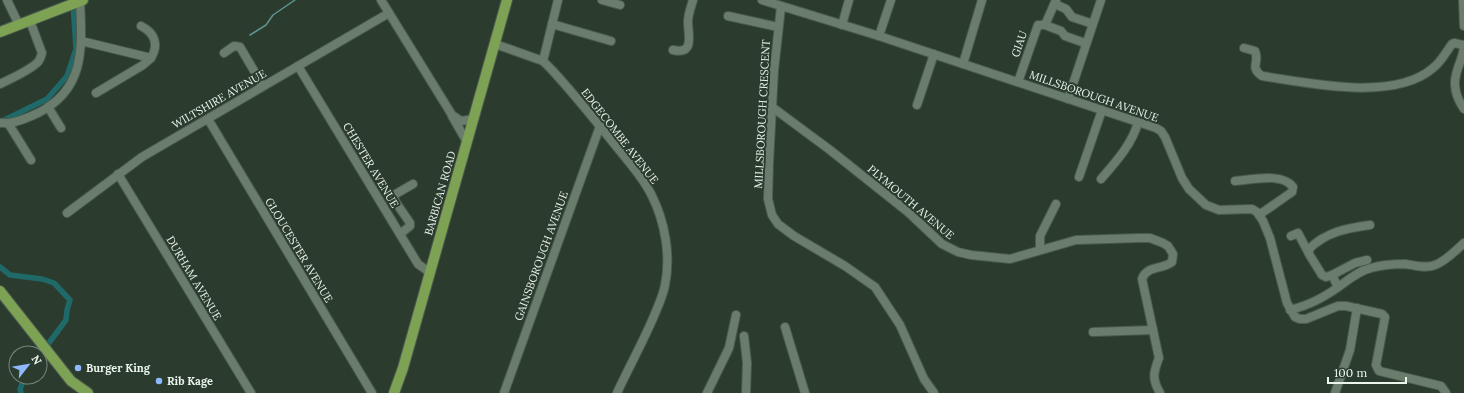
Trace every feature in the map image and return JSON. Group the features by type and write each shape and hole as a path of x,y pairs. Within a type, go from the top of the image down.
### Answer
{"main road":[{"name":"BARBICAN ROAD","path":"394,393 507,0"},
{"path":"0,32 80,1"},
{"path":"0,291 71,381 88,393"}],"street":[{"path":"7,0 19,25"},
{"path":"381,0 467,142"},
{"path":"543,61 558,0"},
{"path":"602,0 620,5"},
{"path":"673,50 682,52 688,46 688,20 693,0"},
{"name":"MILLSBOROUGH AVENUE","path":"762,0 1019,80 1068,99 1161,131 1174,156 1182,178 1189,188 1206,205 1218,210 1252,210 1257,212 1259,215"},
{"path":"842,25 849,0"},
{"path":"878,36 891,0"},
{"path":"964,62 982,0"},
{"path":"1068,99 1101,0"},
{"path":"1463,0 1464,26"},
{"path":"31,160 4,123 28,117 48,107 59,99 71,84 79,64 82,41 80,1"},
{"name":"GIAU","path":"1019,80 1037,27 1040,24 1046,25 1055,2 1066,9 1072,17 1090,23"},
{"name":"MILLSBOROUGH CRESCENT","path":"781,7 774,70 768,199 772,215 778,224 794,236 845,266 875,287 900,325 924,379 934,393"},
{"name":"WILTSHIRE AVENUE","path":"67,213 142,157 389,13"},
{"path":"728,16 778,27"},
{"path":"0,84 16,76 38,62 41,58 42,53 30,21"},
{"path":"552,24 611,40"},
{"path":"1046,25 1061,31 1065,36 1082,42"},
{"path":"96,93 152,58 156,51 155,43 147,29 141,26"},
{"path":"82,41 152,58"},
{"path":"1244,48 1255,51 1257,56 1254,66 1257,72 1262,76 1322,86 1358,87 1395,85 1420,77 1440,62 1454,43 1464,46 1461,62 1456,74 1455,86 1458,98 1464,109"},
{"name":"EDGECOMBE AVENUE","path":"495,44 543,61 565,84 644,181 652,195 663,225 667,254 667,273 661,300 646,335 617,393"},
{"path":"224,53 234,46 240,47 263,86"},
{"path":"917,105 924,94 934,54"},
{"name":"CHESTER AVENUE","path":"298,66 418,264 429,272"},
{"path":"48,107 61,128"},
{"name":"PLYMOUTH AVENUE","path":"772,107 908,212 932,236 949,248 971,255 1010,259 1076,240 1150,238 1163,242 1168,246 1173,254 1172,262 1165,266 1148,271 1144,274 1142,279 1158,358 1154,379 1160,393"},
{"path":"1079,177 1102,110"},
{"path":"452,115 461,121 474,119"},
{"name":"GLOUCESTER AVENUE","path":"208,119 372,393"},
{"path":"1101,179 1118,160 1132,137 1138,122"},
{"name":"GAINSBOROUGH AVENUE","path":"504,393 600,126"},
{"name":"DURHAM AVENUE","path":"118,174 251,393"},
{"path":"1235,181 1274,178 1286,182 1292,187 1292,192 1259,215 1270,238 1278,265 1282,290 1290,310 1295,317 1306,319 1338,306 1357,308 1382,314 1386,317 1376,365 1379,371 1441,386 1444,388 1446,393"},
{"path":"400,234 410,226 410,223 395,201 394,195 413,184"},
{"path":"1040,250 1040,236 1056,204"},
{"path":"1308,252 1312,247 1334,232 1348,228 1370,226"},
{"path":"1291,236 1298,233 1324,277 1335,281 1349,279 1370,268 1405,264 1423,267 1434,265 1446,259 1464,243"},
{"path":"1290,310 1309,305 1355,263 1366,260"},
{"path":"1335,393 1350,350 1357,308"},
{"path":"707,393 729,348 736,315"},
{"path":"785,327 805,393"},
{"path":"1093,332 1153,330"},
{"path":"744,336 747,363 746,393"}],"waterway":[{"path":"250,35 266,25 273,15 295,0"},
{"path":"0,122 47,99 67,76 76,49 73,3"},
{"path":"0,267 10,275 42,279 54,283 70,300 66,320 47,345"},
{"path":"21,393 20,389 22,385"}],"place":[{"name":"Burger King","path":"78,368"},
{"name":"Rib Kage","path":"159,381"}]}
